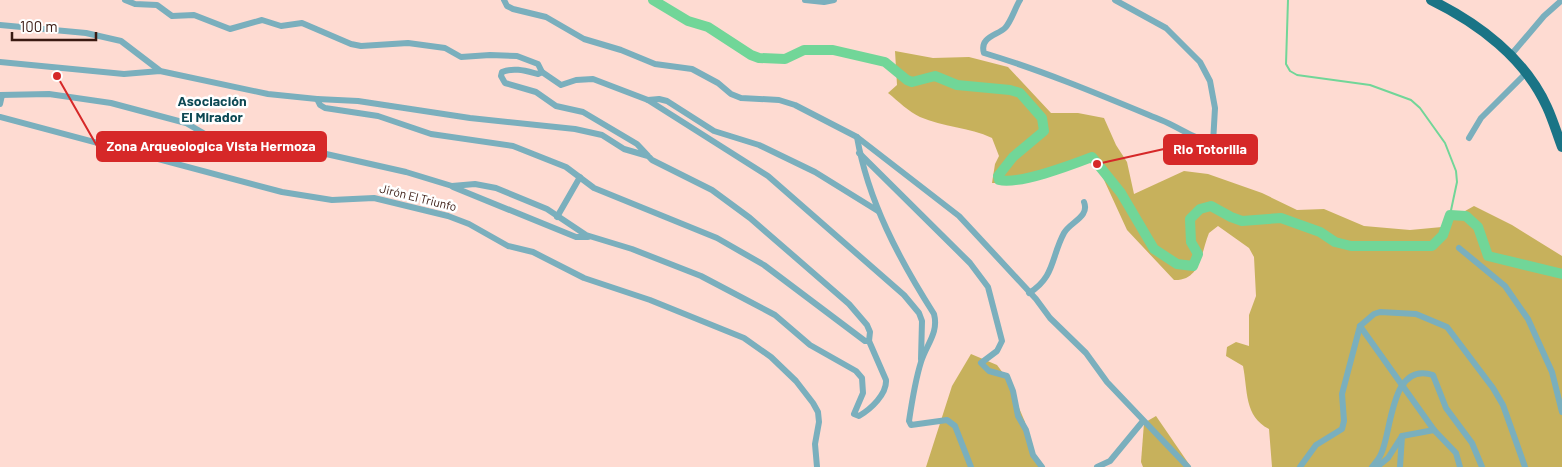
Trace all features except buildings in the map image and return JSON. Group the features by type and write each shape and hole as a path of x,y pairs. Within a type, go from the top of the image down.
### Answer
{"highway":[{"path":"1431,0 1459,13 1482,29 1510,56 1547,106 1562,146"}],"street":[{"path":"125,0 135,4 158,5 172,16 194,15 225,28 262,20 281,26 302,23 351,44 361,46 408,43 445,48 461,57 517,56 538,64 542,72 561,85 576,80 594,79 648,100 768,176 904,295 920,313 922,321 922,359 909,421 911,425 947,420 951,422 955,426 971,467"},
{"path":"504,0 507,6 513,9 546,17 584,39 621,50 654,64 692,69 718,82 731,94 741,98 779,100 794,105 856,137 901,169 958,216 1050,318 1086,353 1107,382 1188,467"},
{"path":"805,0 824,2 834,0"},
{"path":"1020,0 1004,29 989,37 983,49 984,53 1046,74 1163,120 1198,140 1213,143 1215,108 1210,81 1200,62 1162,24 1115,0"},
{"path":"1510,56 1544,16 1562,0"},
{"path":"0,25 86,34 121,41 160,71"},
{"path":"0,62 124,74 160,71 268,94 358,101 470,118 575,129 602,135 624,148 648,156 712,190 750,218 850,304 867,325 870,332 869,341 886,380 883,394 859,416 854,414 864,385 862,378 856,371 810,345 775,315 701,276 632,249 593,237 557,217 547,209 496,188 476,184 452,186"},
{"path":"542,72 538,74 524,70 506,70 502,72 501,76 505,83 536,92 556,106 583,112 598,120 638,144 648,156"},
{"path":"1469,138 1481,118 1525,74"},
{"path":"0,104 1,95 49,94 110,103 186,122 205,134 219,139 273,142 406,172 452,186 576,237 593,237"},
{"path":"317,99 320,106 325,108 378,116 432,134 513,146 566,168 594,188 718,238 764,265 865,341 869,341"},
{"path":"648,100 667,100 714,131 759,145 816,172 879,211"},
{"name":"Jirón El Triunfo","path":"0,118 282,192 332,200 374,198 448,216 469,224 508,246 533,252 584,278 650,300 744,338 771,357 796,381 813,403 818,412 819,422 815,444 817,467"},
{"path":"856,137 867,184 888,234 934,314 936,323 934,334 922,359"},
{"path":"859,153 970,264 988,287 1002,341 997,351 981,363 988,371 1008,376 1018,416 1026,430 1033,455 1042,467"},
{"path":"557,217 580,177"},
{"path":"1029,293 1040,286 1048,276 1056,249 1066,230 1083,214 1085,209 1084,202"},
{"path":"1459,248 1504,286 1528,319 1547,358 1562,412"},
{"path":"1300,467 1316,445 1342,429 1344,421 1342,394 1360,326 1374,314 1388,312 1416,314 1447,327 1456,336 1498,396 1525,467"},
{"path":"1360,326 1434,430 1456,453 1460,467"},
{"path":"1372,467 1381,455 1395,397 1403,385 1411,378 1426,373 1433,375 1446,408 1472,443 1482,467"},
{"path":"1097,467 1110,461 1143,421"},
{"path":"1377,467 1388,458 1402,436 1434,430"},
{"path":"1400,467 1402,436"}],"shaded area":[{"path":"895,51 933,58 969,57 1008,67 1051,113 1078,113 1104,118 1116,145 1127,162 1134,194 1184,171 1208,174 1262,193 1297,210 1324,209 1364,226 1410,230 1442,227 1449,220 1474,206 1512,225 1562,256 1562,467 1272,467 1269,429 1261,424 1251,410 1248,402 1243,366 1226,356 1227,347 1236,342 1249,346 1249,315 1256,296 1254,257 1249,248 1218,226 1209,233 1195,271 1183,279 1174,280 1127,230 1099,169 1091,160 1084,160 1066,166 1037,179 1011,183 992,183 995,164 999,156 992,138 974,131 920,117 888,93 897,85"},
{"path":"971,354 997,365 1006,377 1025,422 1029,448 1044,467 926,467 952,386"},
{"path":"1156,416 1191,467 1143,467 1141,462 1144,423"}],"waterway":[{"path":"653,0 688,21 708,27 751,55 759,58 785,59 804,50 833,50 885,62 912,82 935,76 957,85 1010,90 1020,93 1042,118 1044,131 1013,157 998,176 999,180 1008,181 1032,177 1092,157 1121,193 1154,249 1177,264 1193,266 1198,254 1191,242 1190,219 1200,209 1211,206 1242,221 1281,218 1320,232 1335,242 1351,246 1432,246 1443,235 1450,215 1466,216 1478,227 1488,256 1562,274"},
{"path":"1288,0 1286,64 1290,71 1297,75 1370,85 1411,100 1420,108 1445,143 1456,171 1457,182 1450,215"}],"place":[{"name":"Zona Arqueologica Vista Hermoza","path":"57,76"},
{"name":"Rio Totorilla","path":"1097,164"}],"district":[{"name":"Asociación El Mirador","path":"212,109"}]}
